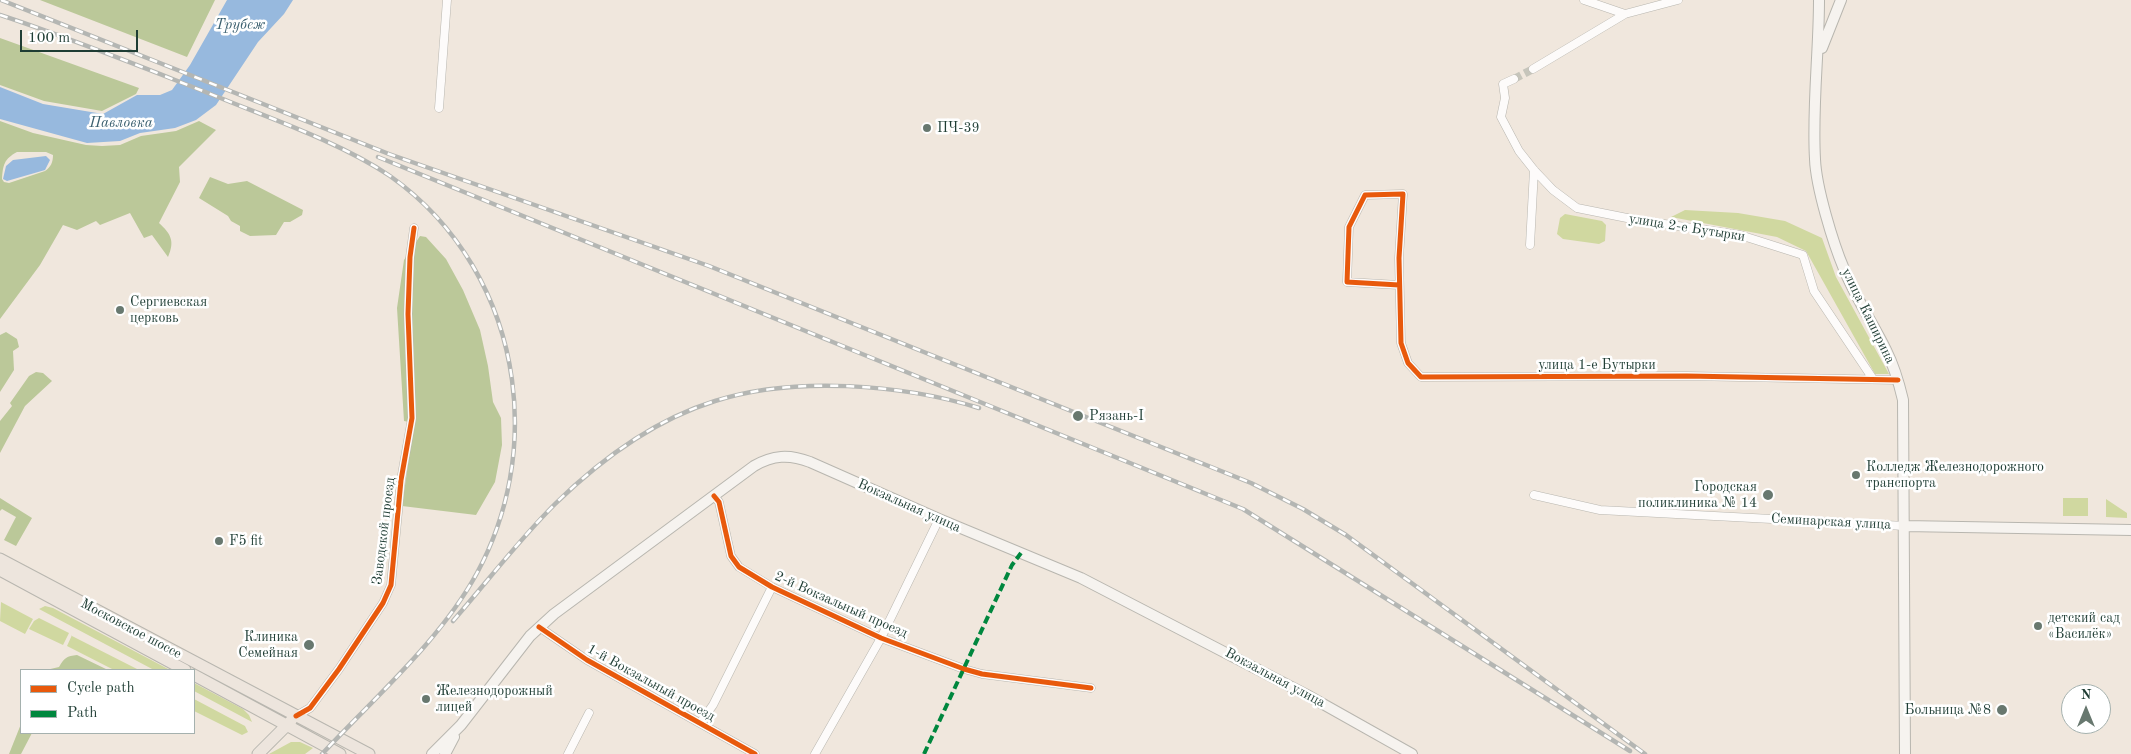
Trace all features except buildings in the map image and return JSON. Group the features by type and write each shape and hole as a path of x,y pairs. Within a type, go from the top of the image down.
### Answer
{"main road":[{"name":"улица Каширина","path":"1819,0 1815,136 1815,161 1818,180 1833,240 1844,269 1886,350 1898,380 1903,400 1905,754"},
{"path":"1818,58 1841,0"},
{"name":"Вокзальная улица","path":"432,754 461,725 509,662 539,627 762,462 780,456 791,456 810,462 1088,582 1307,695 1412,754"},
{"name":"Семинарская улица","path":"1905,526 2131,530"},
{"name":"Московское шоссе","path":"0,559 368,754"},
{"name":"Московское шоссе","path":"0,570 183,669"},
{"path":"195,676 340,754"},
{"path":"258,754 296,716"},
{"name":"Вокзальная улица","path":"445,754 461,725"}],"street":[{"path":"439,108 447,0"},
{"path":"1584,0 1625,14"},
{"path":"1536,67 1625,14 1678,0"},
{"name":"улица 2-е Бутырки","path":"1514,78 1503,84 1506,98 1501,117 1519,151 1553,190 1577,208 1637,220 1740,235 1804,255 1814,291 1872,379"},
{"path":"1530,245 1534,170"},
{"name":"улица 1-е Бутырки","path":"1399,285 1348,282 1350,227 1365,196 1403,194 1399,258 1401,343 1408,362 1421,376 1687,376 1898,380"},
{"name":"Заводской проезд","path":"296,716 310,708 339,669 384,603 391,585 401,480 412,418 408,314 410,257 414,228"},
{"name":"Семинарская улица","path":"1534,495 1600,510 1905,526"},
{"name":"2-й Вокзальный проезд","path":"714,496 719,502 731,556 739,567 772,587 882,638 964,669 982,674 1091,688"},
{"path":"815,754 882,638 939,519"},
{"path":"700,723 712,705 772,587"},
{"name":"1-й Вокзальный проезд","path":"539,627 587,660 755,754"},
{"path":"568,754 589,713"}],"green space":[{"path":"40,0 215,0 187,57"},
{"path":"0,38 139,88 136,94 102,111 44,101 0,85"},
{"path":"0,121 33,133 86,145 102,146 120,145 141,136 176,131 199,121 216,130 179,167 180,182 159,223 171,238 168,257 152,235 144,238 130,213 100,225 96,221 77,230 63,225 40,265 0,319","holes":["17,152 46,152 53,155 53,158 50,166 45,171 9,183 4,182 2,179 5,163 9,157"]},
{"path":"210,177 228,184 247,181 303,210 302,215 290,222 284,222 276,235 250,236 240,231 240,226 231,221 228,216 199,198"},
{"path":"1685,210 1738,213 1785,221 1822,238 1836,277 1889,374 1875,374 1806,251 1777,237 1671,217"},
{"path":"1565,214 1602,221 1606,225 1605,241 1599,244 1563,239 1557,234 1560,218"},
{"path":"420,236 426,237 446,259 463,290 480,330 493,402 501,418 502,445 495,482 476,515 402,506 414,423 404,421 397,308 404,260"},
{"path":"6,332 17,339 19,347 13,351 14,370 0,392 0,335"},
{"path":"36,372 43,373 52,381 25,406 0,453 0,421 12,406 10,403 29,376"},
{"path":"0,498 32,518 16,546 4,540 16,517 2,509 0,511"},
{"path":"2063,498 2088,498 2088,516 2063,516"},
{"path":"2106,499 2127,513 2127,518 2106,517"},
{"path":"1,602 33,619 25,634 0,621"},
{"path":"45,606 53,608 168,669 152,669 39,609"},
{"path":"39,618 69,633 63,645 29,629 34,621"},
{"path":"72,635 137,669 112,669 67,646"},
{"path":"77,655 106,669 50,669 59,667 66,658"},
{"path":"195,684 243,709 249,715 252,722 195,692"},
{"path":"195,700 245,726 248,732 242,735 195,712"},
{"path":"20,726 20,734 31,734 21,754 9,754"},
{"path":"291,742 300,742 313,748 305,754 269,754"}],"water":[{"name":"Трубеж","path":"227,0 293,0 284,14 258,42 216,105 196,120 175,128 140,133 120,141 87,143 0,119 0,87 43,104 103,114 137,95 160,95 172,90 190,65"},
{"path":"46,156 50,160 45,170 7,181 3,179 6,166 13,160"}],"tunnel":[{"path":"1514,79 1533,69"}],"railway":[{"path":"1,0 389,154 709,266 1251,483 1303,509 1346,535 1645,754"},
{"path":"0,15 104,52 277,121 325,141 370,163 414,195 436,217 456,240 486,292 498,320 506,350 512,380 514,405 515,430 510,479 497,527 477,573 462,598 444,622 405,668 322,754"},
{"path":"378,157 1243,509 1630,751"},
{"path":"453,621 528,532 590,472 649,430 692,409 746,393 778,388 813,386 847,386 916,393 979,408"}],"marked path":[{"path":"924,754 1012,565 1021,553"}],"cycle path":[{"path":"1399,285 1347,282 1349,227 1365,195 1403,194 1399,258 1401,343 1408,363 1421,377 1687,376 1898,380"},
{"path":"296,716 310,708 339,669 383,603 391,585 401,480 412,418 408,314 410,257 414,228"},
{"path":"714,496 719,502 731,556 739,567 772,587 881,638 964,669 982,674 1091,688"},
{"path":"539,627 587,660 755,754"}],"place":[{"name":"ПЧ-39","path":"927,128"},
{"name":"Сергиевская церковь","path":"120,310"},
{"name":"Рязань-I","path":"1078,416"},
{"name":"Колледж Железнодорожного транспорта","path":"1856,475"},
{"name":"Городская поликлиника № 14","path":"1768,495"},
{"name":"F5 fit","path":"219,541"},
{"name":"детский сад «Василёк»","path":"2038,626"},
{"name":"Клиника Семейная","path":"309,645"},
{"name":"Железнодорожный лицей","path":"426,699"},
{"name":"Больница №8","path":"2002,710"}],"water label":[{"name":"Павловка","path":"121,123"}]}
